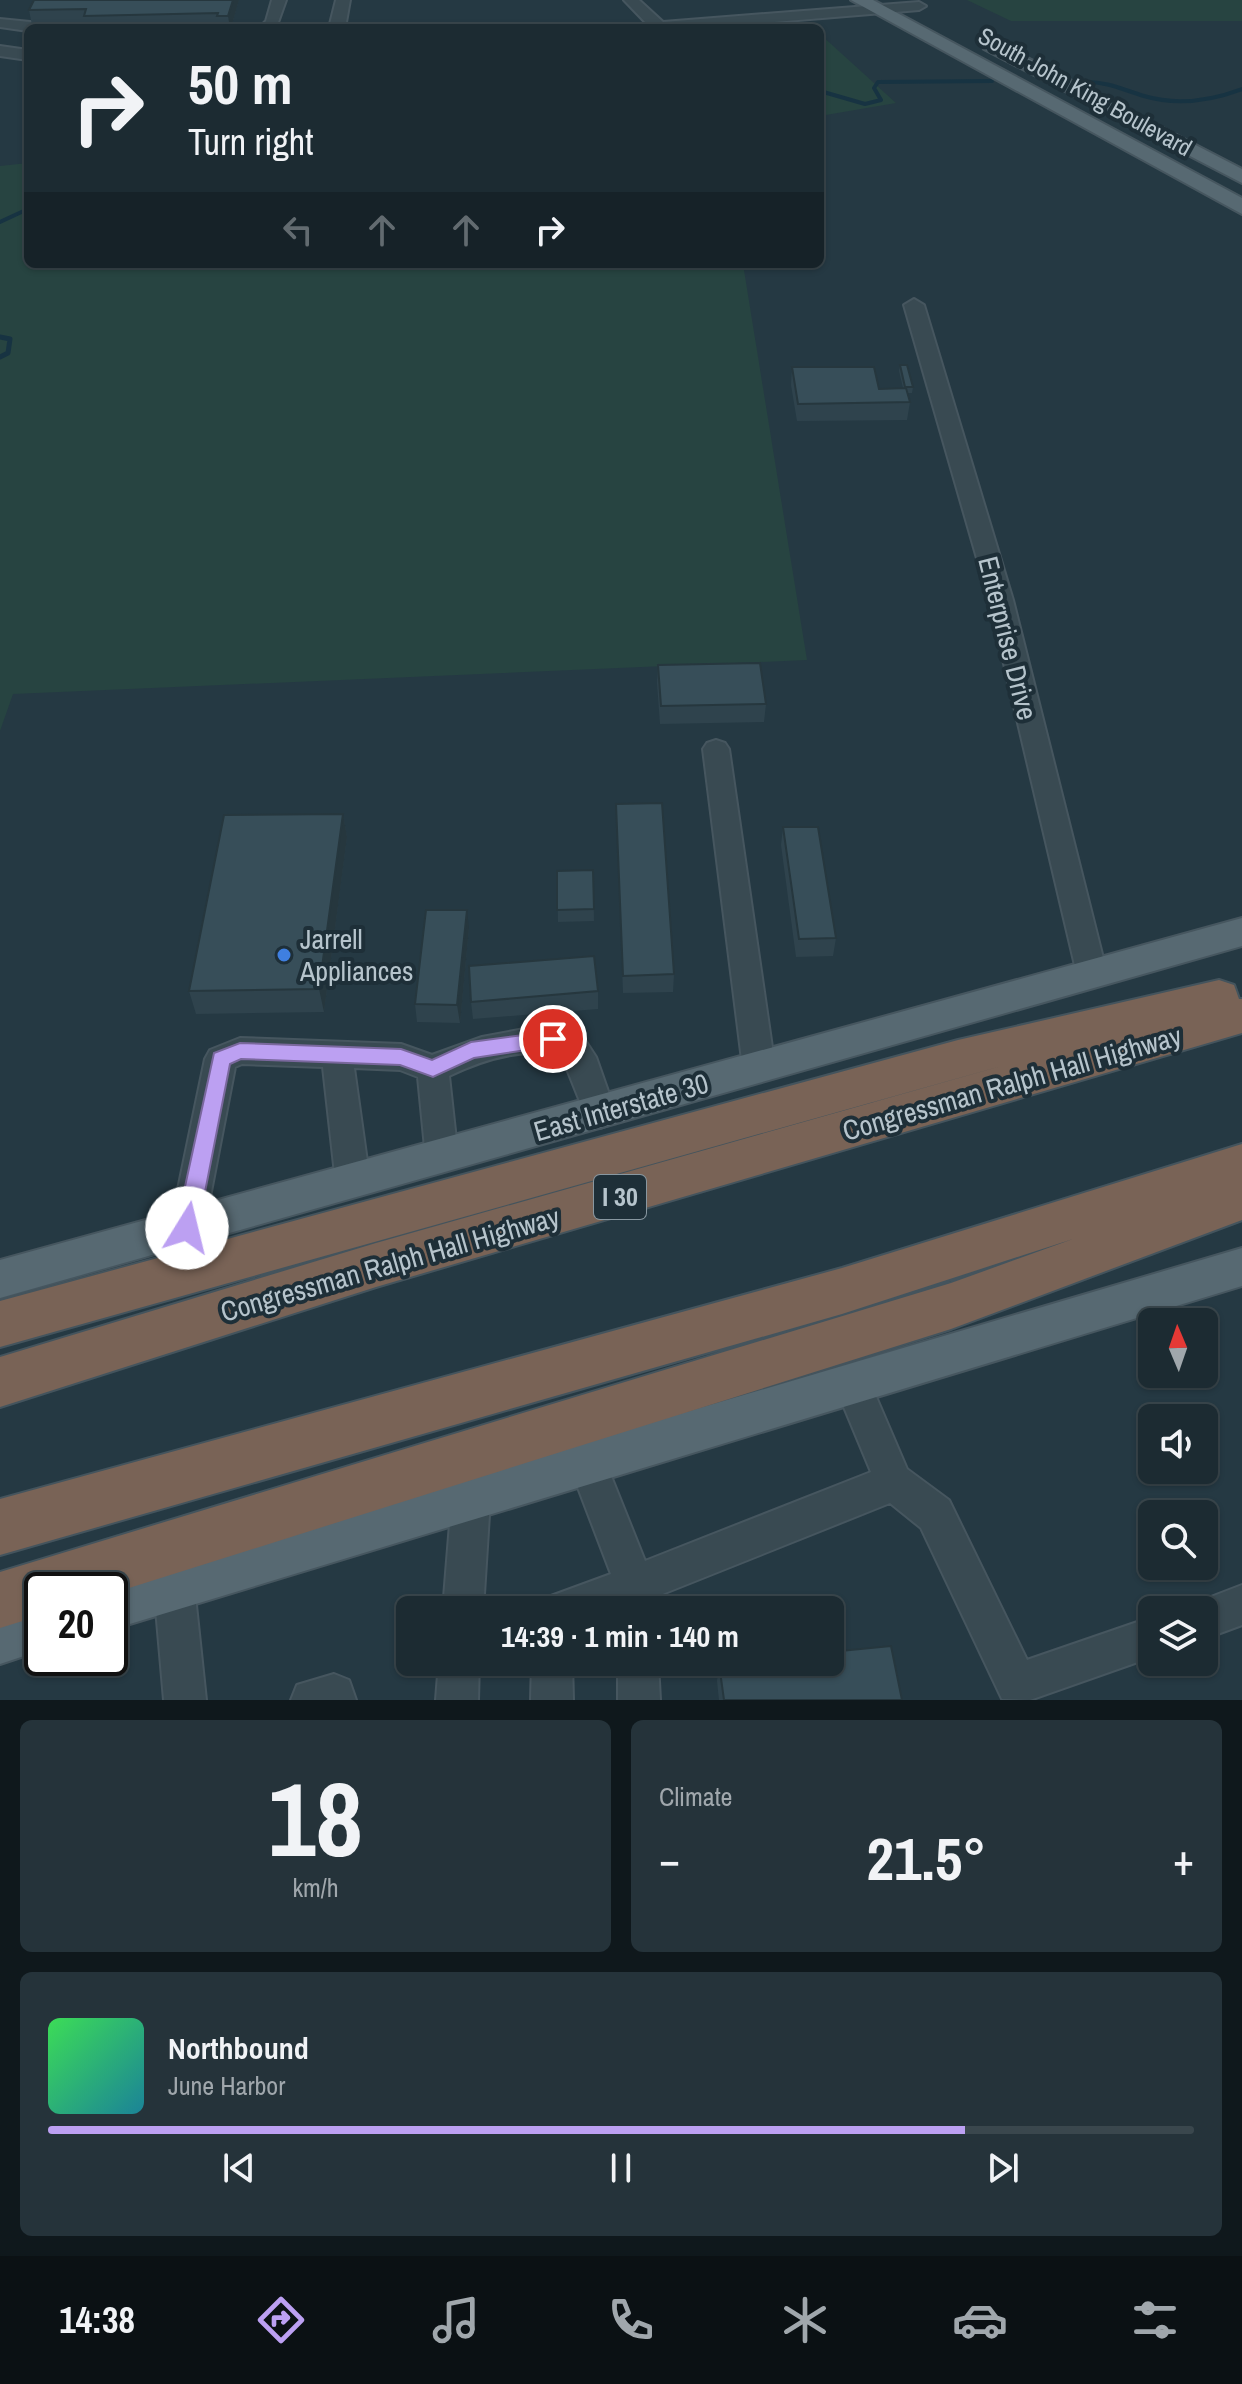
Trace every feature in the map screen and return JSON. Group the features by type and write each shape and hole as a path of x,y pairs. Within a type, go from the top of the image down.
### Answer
{"highway":[{"path":"0,1324 943,1062 1242,992"},
{"name":"Congressman Ralph Hall Highway","path":"0,1382 376,1265 1242,1016"},
{"path":"0,1527 842,1291 1242,1164"},
{"path":"0,1600 951,1306 1242,1199"}],"main road":[{"name":"South John King Boulevard","path":"877,9 1242,207"},
{"name":"South John King Boulevard","path":"977,37 1242,177"},
{"name":"East Interstate 30","path":"0,1279 600,1114 1242,932"},
{"path":"128,1600 1242,1267"},
{"path":"0,1639 24,1632"}],"street":[{"path":"272,24 279,0"},
{"path":"338,24 343,0"},
{"path":"631,0 652,24"},
{"path":"702,24 920,7"},
{"path":"792,24 877,9"},
{"path":"8,24 0,38 24,43"},
{"path":"0,51 24,54"},
{"name":"Enterprise Drive","path":"914,305 960,453 1004,613 1092,974"},
{"path":"716,749 759,1068"},
{"path":"187,1228 221,1059 240,1051 401,1057 433,1069 471,1050 553,1039 570,1043 580,1057 600,1114"},
{"path":"337,1055 353,1183"},
{"path":"433,1069 442,1158"},
{"path":"852,1383 894,1482 935,1514 1017,1684 1138,1642"},
{"path":"588,1464 634,1596"},
{"path":"639,1596 894,1482"},
{"path":"464,1596 471,1499"},
{"path":"174,1586 185,1700"},
{"path":"1218,1614 1242,1605"},
{"path":"457,1700 458,1676"},
{"path":"552,1676 552,1700"},
{"path":"638,1676 639,1700"},
{"path":"312,1700 334,1695 335,1700"}],"green space":[{"path":"967,0 1242,0 1242,21 1011,21"},
{"path":"824,38 896,103 824,115"},
{"path":"24,163 24,268 744,268 807,660 13,694 0,731 0,166"}],"building":[{"path":"34,0 233,0 228,16 217,16 218,13 84,16 86,9 29,10"},
{"path":"900,365 907,365 913,387 905,387"},
{"path":"792,367 874,367 879,389 906,388 910,402 798,404"},
{"path":"760,663 766,704 661,706 658,665"},
{"path":"662,803 674,974 623,976 616,804"},
{"path":"343,814 319,989 189,991 224,815"},
{"path":"783,827 818,827 836,938 799,939"},
{"path":"593,870 594,909 557,910 557,871"},
{"path":"426,910 467,910 457,1005 415,1004"},
{"path":"594,956 598,991 471,1002 469,966"},
{"path":"891,1646 902,1700 724,1700 721,1676 844,1676 844,1651"}],"waterway":[{"path":"824,92 865,104 881,100 874,88 878,82 992,81"},
{"path":"1084,82 1107,84 1169,101 1206,99 1242,89"},
{"path":"0,222 24,211"},
{"path":"0,337 10,339 8,353 0,357"}],"place":[{"name":"Jarrell Appliances","path":"284,955"}],"route":[{"path":"187,1228 221,1059 240,1051 401,1057 433,1069 471,1050 553,1039"}]}
